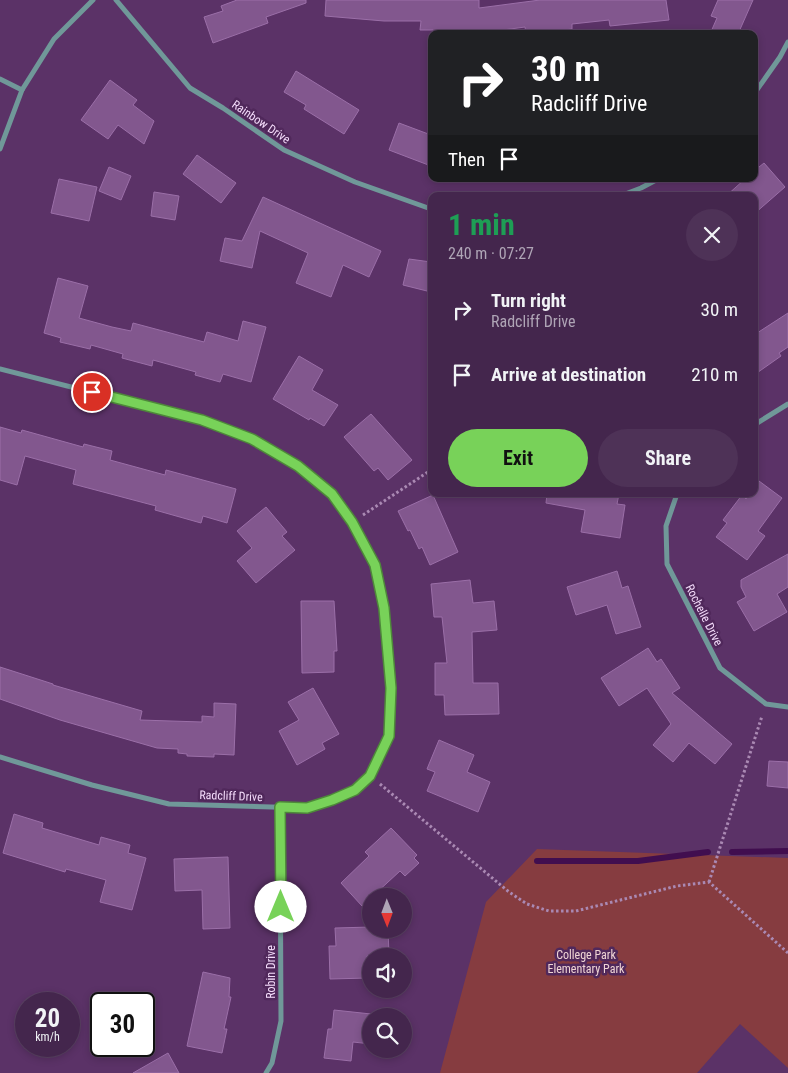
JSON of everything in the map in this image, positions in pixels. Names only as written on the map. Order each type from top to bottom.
[{"type":"street","points":[[0,149],[22,90],[54,39],[93,0]]},
{"type":"street","name":"Rainbow Drive","points":[[116,0],[190,88],[284,150],[356,182],[428,208]]},
{"type":"street","points":[[758,88],[788,42]]},
{"type":"street","points":[[0,80],[22,90]]},
{"type":"street","points":[[630,192],[652,182]]},
{"type":"street","name":"Radcliff Drive","points":[[0,369],[202,420],[252,439],[298,466],[332,494],[352,522],[375,565],[384,608],[391,688],[389,736],[370,776],[355,790],[307,808],[169,804],[92,785],[0,757]]},
{"type":"street","points":[[758,423],[788,404]]},
{"type":"street","name":"Rochelle Drive","points":[[676,497],[666,526],[667,564],[720,668],[766,704]]},
{"type":"street","points":[[766,704],[788,707]]},
{"type":"street","name":"Robin Drive","points":[[266,1073],[272,1063],[281,1021],[280,807]]},
{"type":"path","points":[[352,522],[428,472]]},
{"type":"path","points":[[709,882],[766,704]]},
{"type":"path","points":[[370,776],[509,892],[527,904],[549,911],[576,912],[677,886],[709,882],[788,953]]},
{"type":"green space","name":"College Park Elementary Park","points":[[537,849],[788,858],[788,1068],[740,1024],[697,1073],[440,1073],[486,902]]},
{"type":"building","points":[[237,0],[306,0],[306,3],[266,17],[268,23],[213,43],[204,17],[223,11],[221,6]]},
{"type":"building","points":[[326,0],[479,0],[479,8],[540,0],[666,0],[669,20],[610,26],[609,20],[572,24],[572,29],[564,30],[525,30],[525,27],[503,30],[420,30],[421,21],[384,21],[325,16]]},
{"type":"building","points":[[718,0],[753,0],[740,30],[712,30],[717,18],[711,16]]},
{"type":"building","points":[[296,71],[359,110],[344,134],[304,109],[306,105],[284,92]]},
{"type":"building","points":[[110,80],[137,100],[133,105],[154,121],[144,144],[118,125],[108,139],[81,120]]},
{"type":"building","points":[[399,123],[428,134],[428,165],[389,150]]},
{"type":"building","points":[[197,155],[236,183],[221,203],[183,174]]},
{"type":"building","points":[[764,163],[785,187],[758,211],[758,192],[730,192],[742,182],[758,182],[758,168]]},
{"type":"building","points":[[109,167],[131,176],[121,200],[99,191]]},
{"type":"building","points":[[59,179],[97,187],[89,221],[51,213]]},
{"type":"building","points":[[154,192],[179,196],[175,220],[151,216]]},
{"type":"building","points":[[263,197],[381,251],[369,277],[343,265],[331,297],[296,283],[308,253],[260,231],[252,268],[220,261],[225,238],[242,241]]},
{"type":"building","points":[[409,259],[428,262],[428,291],[403,285]]},
{"type":"building","points":[[58,278],[88,286],[79,318],[112,327],[131,331],[133,323],[204,342],[207,332],[238,341],[243,321],[266,327],[251,382],[223,374],[220,382],[195,375],[196,372],[153,360],[152,366],[122,358],[123,354],[91,345],[90,349],[60,342],[61,338],[44,333]]},
{"type":"building","points":[[788,313],[788,347],[779,353],[781,356],[758,372],[758,332]]},
{"type":"building","points":[[299,356],[323,370],[312,390],[338,405],[324,426],[310,418],[309,420],[273,399]]},
{"type":"building","points":[[371,414],[412,460],[388,480],[378,468],[374,471],[344,437]]},
{"type":"building","points":[[0,427],[21,433],[22,430],[83,447],[84,444],[112,451],[110,460],[165,475],[166,470],[236,489],[227,523],[203,516],[201,523],[155,510],[156,506],[73,484],[76,470],[25,456],[17,485],[0,480]]},
{"type":"building","points":[[759,481],[782,498],[758,531],[765,536],[747,560],[716,537],[727,523],[723,520],[740,497],[746,499],[748,497],[758,497]]},
{"type":"building","points":[[429,497],[434,497],[458,552],[430,565],[422,547],[419,549],[398,511]]},
{"type":"building","points":[[547,497],[618,497],[617,504],[625,505],[620,538],[581,532],[585,510],[546,503]]},
{"type":"building","points":[[266,507],[287,532],[282,536],[295,550],[256,583],[237,561],[252,548],[237,531]]},
{"type":"building","points":[[788,554],[788,587],[777,594],[787,612],[754,631],[737,602],[746,597],[741,587],[741,580]]},
{"type":"building","points":[[617,571],[622,588],[628,586],[641,627],[616,634],[607,605],[576,615],[567,587]]},
{"type":"building","points":[[470,580],[473,603],[494,601],[497,630],[472,632],[473,683],[498,683],[499,714],[445,715],[444,695],[435,695],[435,663],[447,663],[442,617],[434,617],[431,584]]},
{"type":"building","points":[[301,601],[334,601],[337,651],[334,651],[334,672],[302,673]]},
{"type":"building","points":[[648,648],[657,662],[661,659],[680,688],[672,693],[732,744],[715,764],[689,743],[673,762],[653,745],[671,724],[647,688],[619,706],[601,678]]},
{"type":"building","points":[[0,667],[53,685],[142,711],[140,720],[202,722],[202,716],[214,717],[214,703],[236,704],[234,755],[214,754],[214,757],[187,756],[187,754],[178,753],[178,749],[157,748],[60,720],[0,699]]},
{"type":"building","points":[[313,688],[339,734],[322,743],[325,749],[297,765],[279,731],[299,720],[288,702]]},
{"type":"building","points":[[439,740],[474,755],[467,772],[490,782],[478,812],[427,791],[435,772],[427,769]]},
{"type":"building","points":[[769,761],[788,762],[788,788],[767,786]]},
{"type":"building","points":[[14,814],[43,823],[42,828],[99,845],[101,837],[130,845],[128,853],[146,858],[132,910],[100,902],[106,880],[66,869],[65,872],[3,853]]},
{"type":"building","points":[[391,828],[417,855],[414,858],[419,863],[405,876],[400,871],[382,888],[362,888],[362,906],[341,883],[369,856],[365,852]]},
{"type":"building","points":[[228,857],[230,928],[203,929],[202,890],[175,891],[174,859]]},
{"type":"building","points":[[362,927],[362,938],[388,938],[389,948],[362,948],[362,978],[330,979],[329,946],[336,946],[335,928]]},
{"type":"building","points":[[203,972],[230,978],[229,997],[231,997],[224,1029],[227,1029],[222,1053],[187,1046]]},
{"type":"building","points":[[334,1010],[362,1013],[362,1043],[353,1042],[351,1061],[324,1058],[328,1029],[332,1029]]},
{"type":"building","points":[[168,1053],[179,1073],[133,1073]]},
{"type":"waterway","points":[[732,852],[788,851]]},
{"type":"waterway","points":[[537,861],[638,861],[708,852]]},
{"type":"route","points":[[92,392],[202,420],[252,439],[298,466],[332,494],[352,522],[375,565],[384,608],[391,688],[389,736],[370,776],[355,790],[307,808],[280,807],[281,907]]}]
